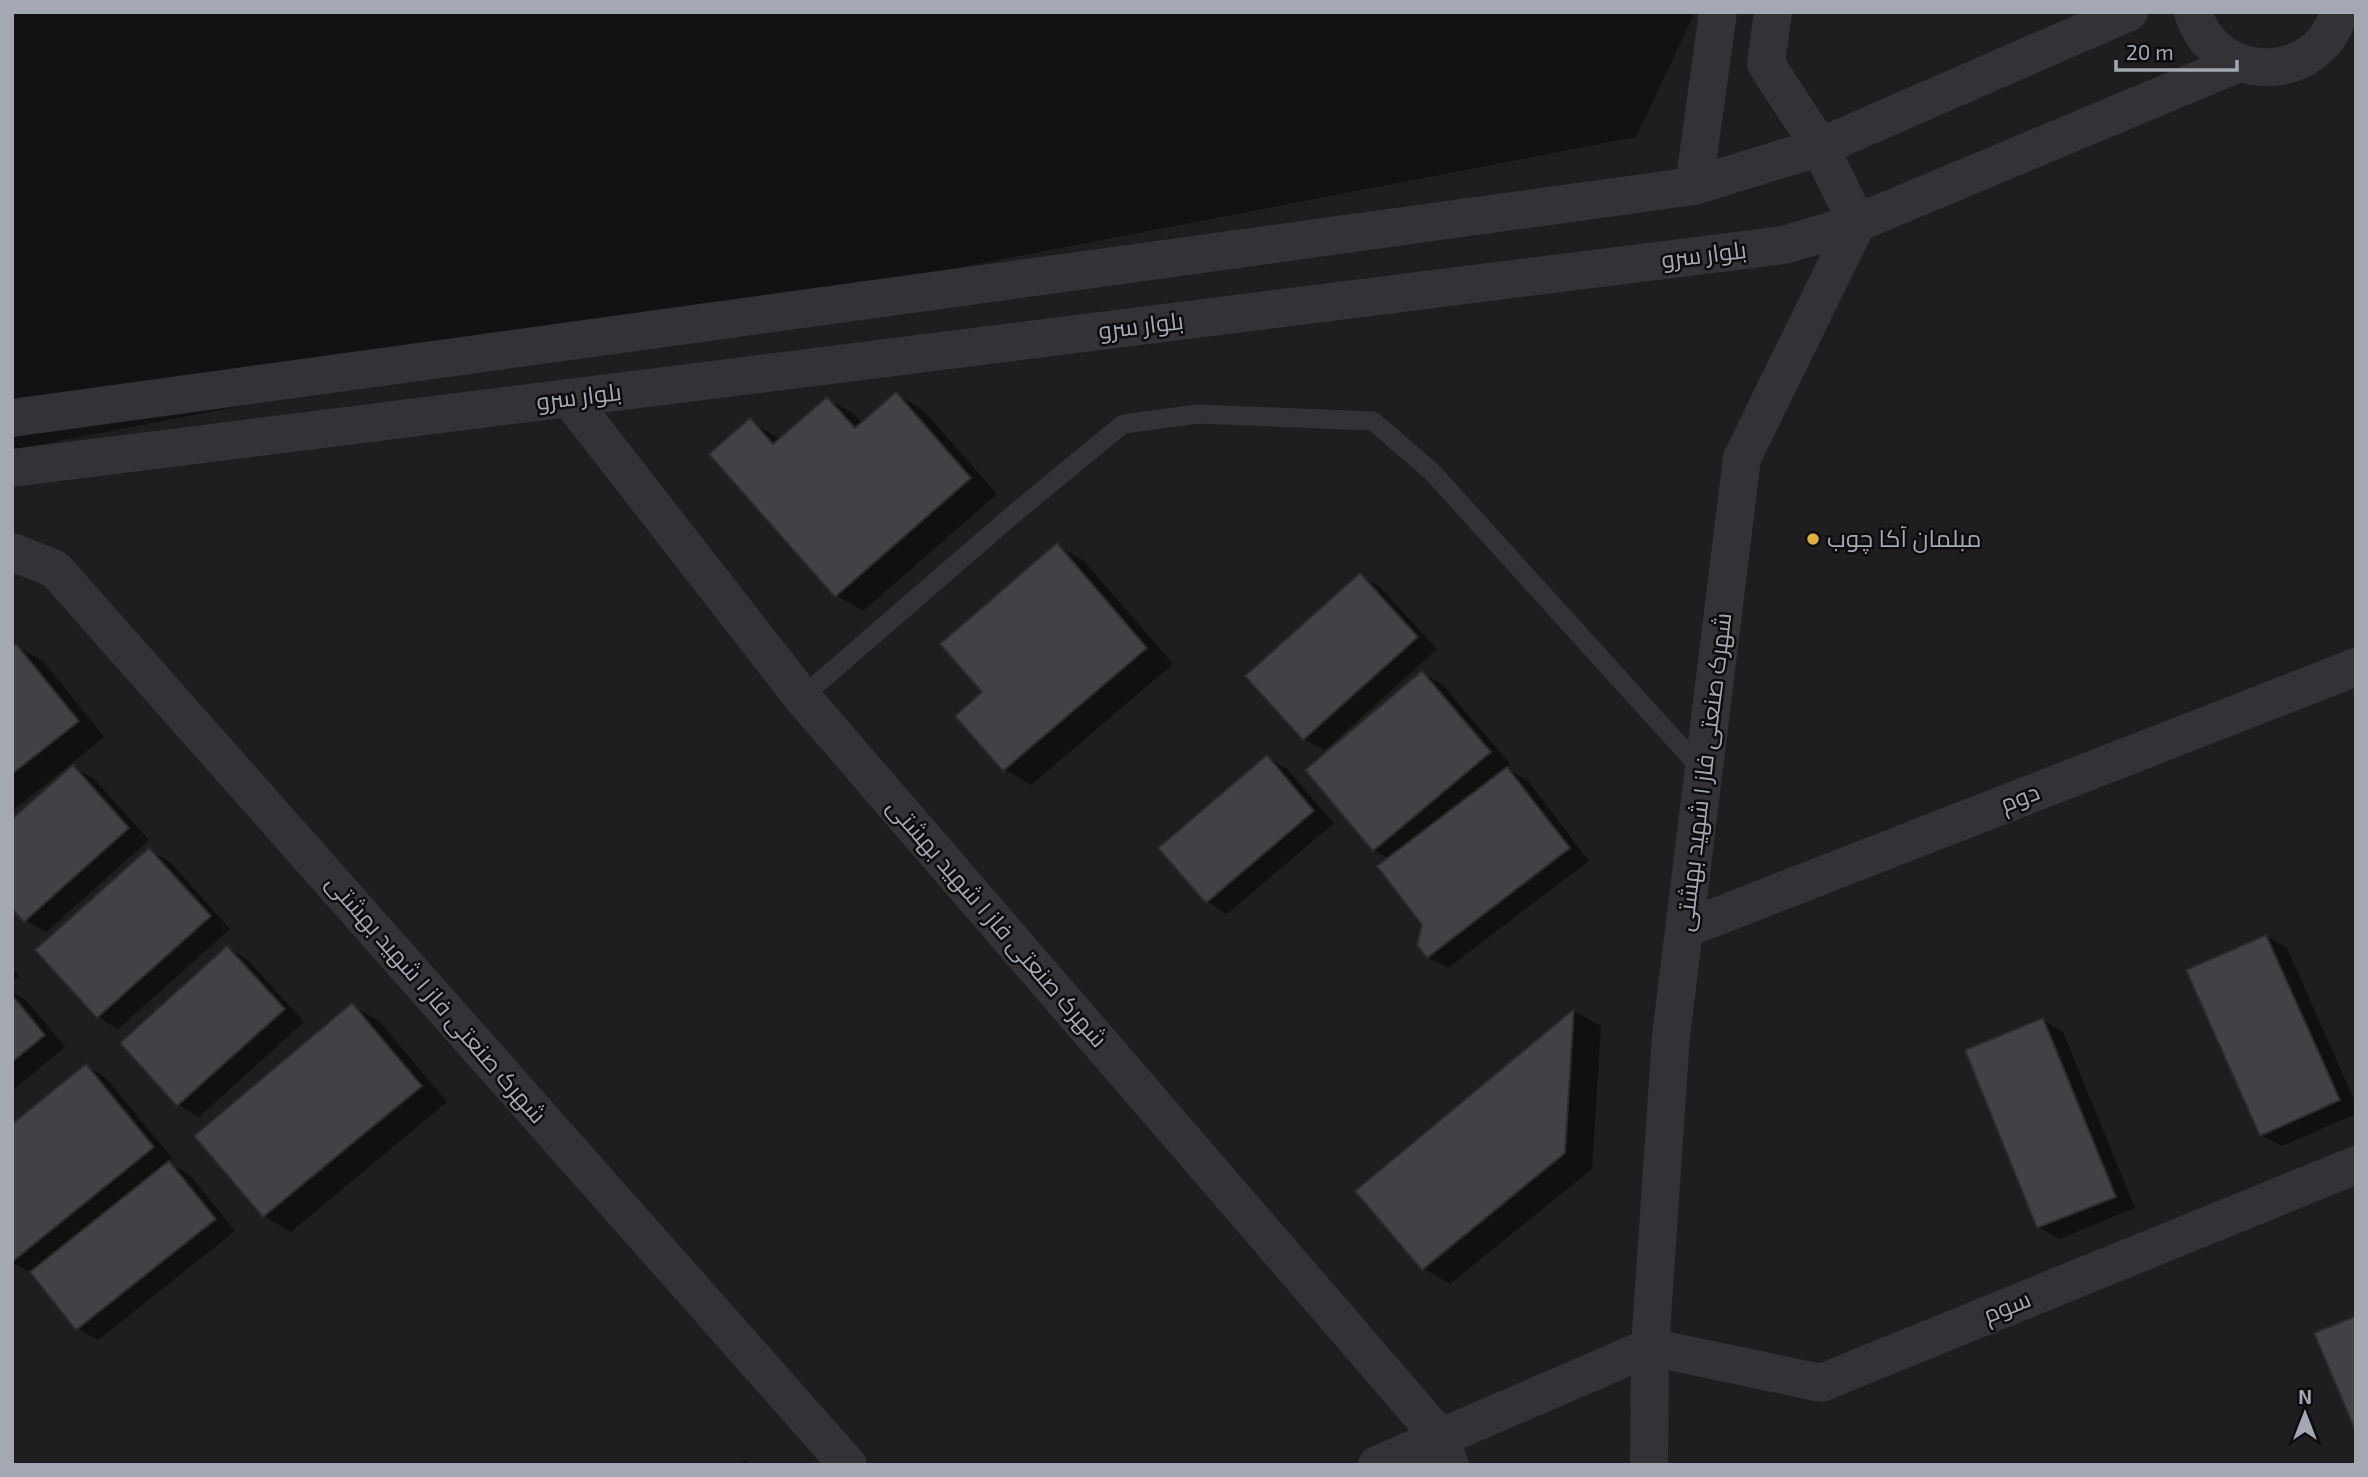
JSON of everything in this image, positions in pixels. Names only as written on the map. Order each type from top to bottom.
[{"type":"street","points":[[1693,186],[1718,12]]},
{"type":"street","points":[[1773,12],[1766,64],[1820,147],[1857,223]]},
{"type":"street","points":[[12,418],[1693,186],[1820,147],[2129,12]]},
{"type":"street","points":[[2193,12],[2196,24],[2211,46],[2232,61],[2258,68],[2283,66],[2308,56],[2343,19]]},
{"type":"street","name":"بلوار سرو","points":[[12,468],[1784,245],[1857,223],[2239,63]]},
{"type":"street","name":"شهرک صنعتی فاز ۱ شهید بهشتی","points":[[1649,1465],[1650,1347],[1671,1035],[1742,458],[1857,223]]},
{"type":"street","name":"شهرک صنعتی فاز ۱ شهید بهشتی","points":[[569,398],[802,697],[1445,1450]]},
{"type":"street","name":"شهرک صنعتی فاز ۱ شهید بهشتی","points":[[12,552],[55,569],[848,1465]]},
{"type":"street","name":"دوم","points":[[1685,929],[2356,667]]},
{"type":"street","name":"سوم","points":[[1650,1347],[1821,1383],[2356,1165]]},
{"type":"street","points":[[1377,1465],[1445,1450],[1650,1347]]},
{"type":"lane","points":[[802,697],[1016,512],[1123,424],[1198,414],[1373,421],[1432,472],[1704,772]]},
{"type":"shaded area","points":[[1695,12],[2356,12],[2356,1465],[12,1465],[12,450],[1636,137]]},
{"type":"building","points":[[896,392],[971,478],[835,597],[709,454],[750,418],[773,444],[827,397],[855,428]]},
{"type":"building","points":[[1057,543],[1147,648],[1003,771],[955,716],[982,692],[940,644]]},
{"type":"building","points":[[1360,573],[1418,637],[1303,740],[1245,676]]},
{"type":"building","points":[[16,644],[79,721],[12,774],[12,647]]},
{"type":"building","points":[[1422,671],[1491,752],[1373,851],[1305,770]]},
{"type":"building","points":[[1267,755],[1314,811],[1206,903],[1158,848]]},
{"type":"building","points":[[73,765],[129,828],[24,922],[12,909],[12,819]]},
{"type":"building","points":[[1507,767],[1570,848],[1427,958],[1417,945],[1422,925],[1377,866]]},
{"type":"building","points":[[149,848],[211,916],[97,1018],[35,950]]},
{"type":"building","points":[[2266,935],[2340,1100],[2260,1136],[2186,970]]},
{"type":"building","points":[[227,946],[285,1009],[177,1106],[120,1043]]},
{"type":"building","points":[[12,995],[45,1035],[12,1062]]},
{"type":"building","points":[[352,1003],[422,1086],[263,1217],[194,1136]]},
{"type":"building","points":[[1574,1009],[1565,1153],[1422,1270],[1355,1191]]},
{"type":"building","points":[[2043,1018],[2116,1197],[2037,1228],[1965,1050]]},
{"type":"building","points":[[86,1064],[154,1147],[12,1262],[12,1124]]},
{"type":"building","points":[[169,1161],[216,1219],[76,1330],[30,1272]]},
{"type":"building","points":[[2356,1316],[2356,1432],[2314,1333]]},
{"type":"place","name":"مبلمان آکا چوب","points":[[1813,539]]}]
